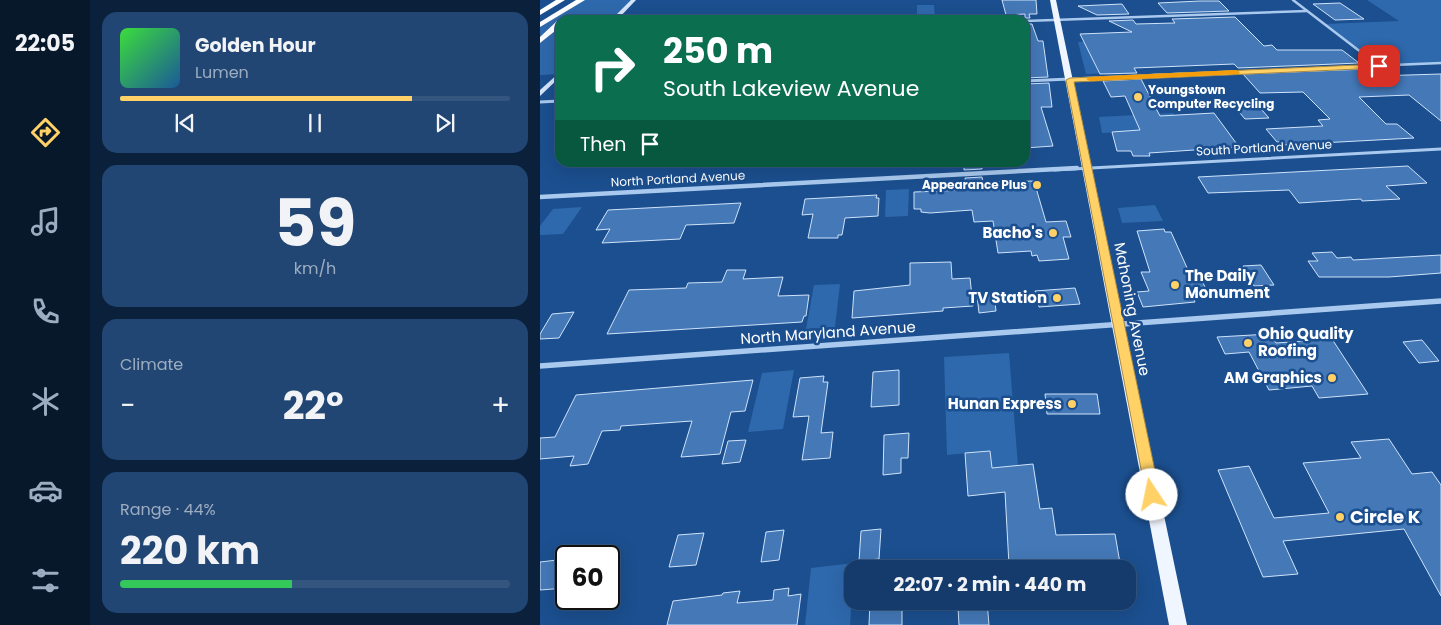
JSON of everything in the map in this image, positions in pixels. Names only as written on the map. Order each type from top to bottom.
[{"type":"highway","points":[[540,9],[560,0]]},
{"type":"highway","points":[[540,14],[560,0]]},
{"type":"highway","points":[[556,15],[581,0]]},
{"type":"highway","points":[[569,15],[586,0]]},
{"type":"highway","points":[[540,25],[555,16]]},
{"type":"highway","points":[[540,41],[555,27]]},
{"type":"main road","name":"Mahoning Avenue","points":[[1053,0],[1178,625]]},
{"type":"street","points":[[619,15],[634,0]]},
{"type":"street","points":[[1293,0],[1379,66]]},
{"type":"street","points":[[1030,21],[1307,11]]},
{"type":"street","points":[[1030,82],[1441,64]]},
{"type":"street","points":[[540,94],[555,79]]},
{"type":"street","points":[[540,102],[555,101]]},
{"type":"street","name":"South Portland Avenue","points":[[1087,168],[1441,149]]},
{"type":"street","name":"North Portland Avenue","points":[[540,197],[1087,168]]},
{"type":"street","name":"North Maryland Avenue","points":[[540,366],[1441,301]]},
{"type":"shaded area","points":[[581,0],[634,0],[619,15],[556,15]]},
{"type":"shaded area","points":[[1367,0],[1441,0],[1441,63],[1379,66],[1325,24],[1399,21]]},
{"type":"shaded area","points":[[917,5],[934,5],[935,15],[917,15]]},
{"type":"shaded area","points":[[555,16],[555,74],[540,75],[540,25]]},
{"type":"shaded area","points":[[1102,41],[1111,57],[1092,58],[1098,71],[1132,69],[1137,72],[1086,74],[1078,42]]},
{"type":"shaded area","points":[[1173,113],[1182,128],[1102,133],[1099,117]]},
{"type":"shaded area","points":[[909,189],[908,216],[885,217],[886,190]]},
{"type":"shaded area","points":[[1155,205],[1163,221],[1122,223],[1118,208]]},
{"type":"shaded area","points":[[582,207],[563,234],[540,235],[540,226],[553,209]]},
{"type":"shaded area","points":[[840,284],[835,327],[806,329],[814,285]]},
{"type":"shaded area","points":[[1009,353],[1018,466],[992,468],[990,451],[947,455],[944,357]]},
{"type":"shaded area","points":[[794,370],[783,429],[748,432],[762,373]]},
{"type":"shaded area","points":[[844,564],[844,610],[851,610],[850,625],[805,625],[811,568]]},
{"type":"building","points":[[1002,0],[1036,0],[1037,14],[1006,15]]},
{"type":"building","points":[[1219,1],[1229,11],[1167,13],[1158,3]]},
{"type":"building","points":[[1340,3],[1364,19],[1335,20],[1313,4]]},
{"type":"building","points":[[1122,4],[1129,14],[1097,15],[1078,6]]},
{"type":"building","points":[[1235,17],[1264,46],[1272,45],[1277,50],[1342,50],[1359,63],[1238,68],[1234,64],[1134,68],[1137,73],[1100,74],[1080,34],[1132,32],[1109,21],[1133,20],[1136,24],[1175,23],[1172,19]]},
{"type":"building","points":[[1030,24],[1032,24],[1038,41],[1043,41],[1048,77],[1030,78]]},
{"type":"building","points":[[1367,69],[1375,76],[1441,74],[1441,121],[1409,95],[1359,97],[1386,124],[1397,124],[1414,138],[1283,145],[1281,142],[1277,142],[1266,129],[1323,126],[1318,120],[1330,119],[1303,92],[1260,93],[1243,74]]},
{"type":"building","points":[[1141,79],[1160,116],[1214,113],[1239,147],[1149,153],[1150,156],[1133,156],[1131,151],[1117,151],[1112,132],[1140,130],[1125,96],[1111,97],[1103,81]]},
{"type":"building","points":[[1049,83],[1052,107],[1041,107],[1053,146],[1030,148],[1030,84]]},
{"type":"building","points":[[1254,101],[1269,118],[1245,119],[1234,106],[1239,105],[1236,102]]},
{"type":"building","points":[[1408,166],[1427,183],[1386,186],[1400,199],[1362,201],[1361,199],[1299,203],[1289,190],[1208,193],[1198,177]]},
{"type":"building","points":[[964,167],[982,167],[982,169],[964,170]]},
{"type":"building","points":[[982,177],[983,182],[1034,181],[1046,222],[1066,221],[1071,237],[1063,237],[1069,259],[1039,261],[1037,255],[1032,256],[1031,251],[998,253],[993,221],[974,222],[972,210],[930,213],[921,212],[921,209],[914,209],[914,192],[966,190],[965,178]]},
{"type":"building","points":[[877,195],[876,198],[879,198],[878,216],[845,218],[842,235],[838,235],[838,238],[808,238],[813,214],[802,215],[805,199]]},
{"type":"building","points":[[741,203],[734,223],[686,225],[680,239],[602,243],[610,229],[596,230],[608,210]]},
{"type":"building","points":[[1164,229],[1165,232],[1171,232],[1188,270],[1196,269],[1206,289],[1190,290],[1195,302],[1143,307],[1137,292],[1149,291],[1141,272],[1150,272],[1137,231]]},
{"type":"building","points":[[1332,252],[1337,258],[1351,257],[1353,260],[1441,255],[1441,273],[1389,277],[1319,277],[1308,261],[1318,261],[1312,253]]},
{"type":"building","points":[[951,262],[952,279],[970,278],[973,306],[943,308],[943,311],[852,318],[854,291],[910,285],[910,263]]},
{"type":"building","points":[[1261,265],[1274,285],[1254,286],[1243,266]]},
{"type":"building","points":[[727,270],[746,270],[743,279],[783,277],[778,296],[809,295],[806,316],[804,316],[802,322],[607,334],[629,290],[686,288],[688,283],[722,282]]},
{"type":"building","name":"TV Station","points":[[1075,288],[1080,304],[1039,307],[1035,291]]},
{"type":"building","points":[[994,293],[996,311],[979,313],[977,295]]},
{"type":"building","points":[[574,312],[559,338],[540,339],[540,334],[552,314]]},
{"type":"building","points":[[1270,334],[1276,343],[1332,339],[1368,394],[1319,398],[1312,386],[1269,390],[1249,352],[1225,354],[1217,337]]},
{"type":"building","points":[[1422,340],[1439,361],[1419,363],[1403,342]]},
{"type":"building","points":[[899,370],[899,405],[871,407],[873,372]]},
{"type":"building","points":[[824,376],[823,382],[828,382],[821,433],[833,432],[830,458],[802,460],[809,416],[793,417],[800,378]]},
{"type":"building","points":[[753,380],[745,411],[731,412],[720,454],[681,457],[692,421],[621,426],[620,430],[602,431],[588,464],[570,466],[574,456],[540,459],[540,438],[555,437],[576,395]]},
{"type":"building","name":"Hunan Express","points":[[1045,394],[1097,394],[1100,414],[1047,414]]},
{"type":"building","points":[[909,433],[908,458],[901,458],[901,473],[883,475],[884,435]]},
{"type":"building","points":[[1389,439],[1412,474],[1432,472],[1441,485],[1441,596],[1404,529],[1283,541],[1298,574],[1263,577],[1218,470],[1249,466],[1274,518],[1329,513],[1303,463],[1361,458],[1351,442]]},
{"type":"building","points":[[746,440],[740,462],[722,464],[728,441]]},
{"type":"building","points":[[990,451],[992,468],[1033,464],[1040,509],[1052,508],[1056,535],[1115,534],[1119,560],[1009,560],[1005,492],[968,496],[965,453]]},
{"type":"building","points":[[881,529],[879,559],[859,560],[861,531]]},
{"type":"building","points":[[784,530],[779,560],[761,562],[766,532]]},
{"type":"building","points":[[704,533],[696,565],[669,567],[678,535]]},
{"type":"building","points":[[555,560],[555,589],[540,590],[540,562]]},
{"type":"building","points":[[789,588],[788,596],[801,594],[797,625],[667,625],[673,601],[740,591],[737,603],[773,600],[774,590]]},
{"type":"building","points":[[870,610],[902,610],[902,625],[869,625]]},
{"type":"building","points":[[958,610],[988,610],[989,625],[959,625]]},
{"type":"slow traffic","points":[[1090,79],[1236,72]]},
{"type":"place","name":"Youngstown Computer Recycling","points":[[1138,97]]},
{"type":"place","name":"Appearance Plus","points":[[1037,185]]},
{"type":"place","name":"Bacho's","points":[[1053,233]]},
{"type":"place","name":"The Daily Monument","points":[[1175,285]]},
{"type":"place","name":"TV Station","points":[[1057,298]]},
{"type":"place","name":"Ohio Quality Roofing","points":[[1248,343]]},
{"type":"place","name":"AM Graphics","points":[[1332,378]]},
{"type":"place","name":"Hunan Express","points":[[1072,404]]},
{"type":"place","name":"Circle K","points":[[1340,517]]},
{"type":"route","points":[[1152,495],[1070,80],[1379,66]]}]
